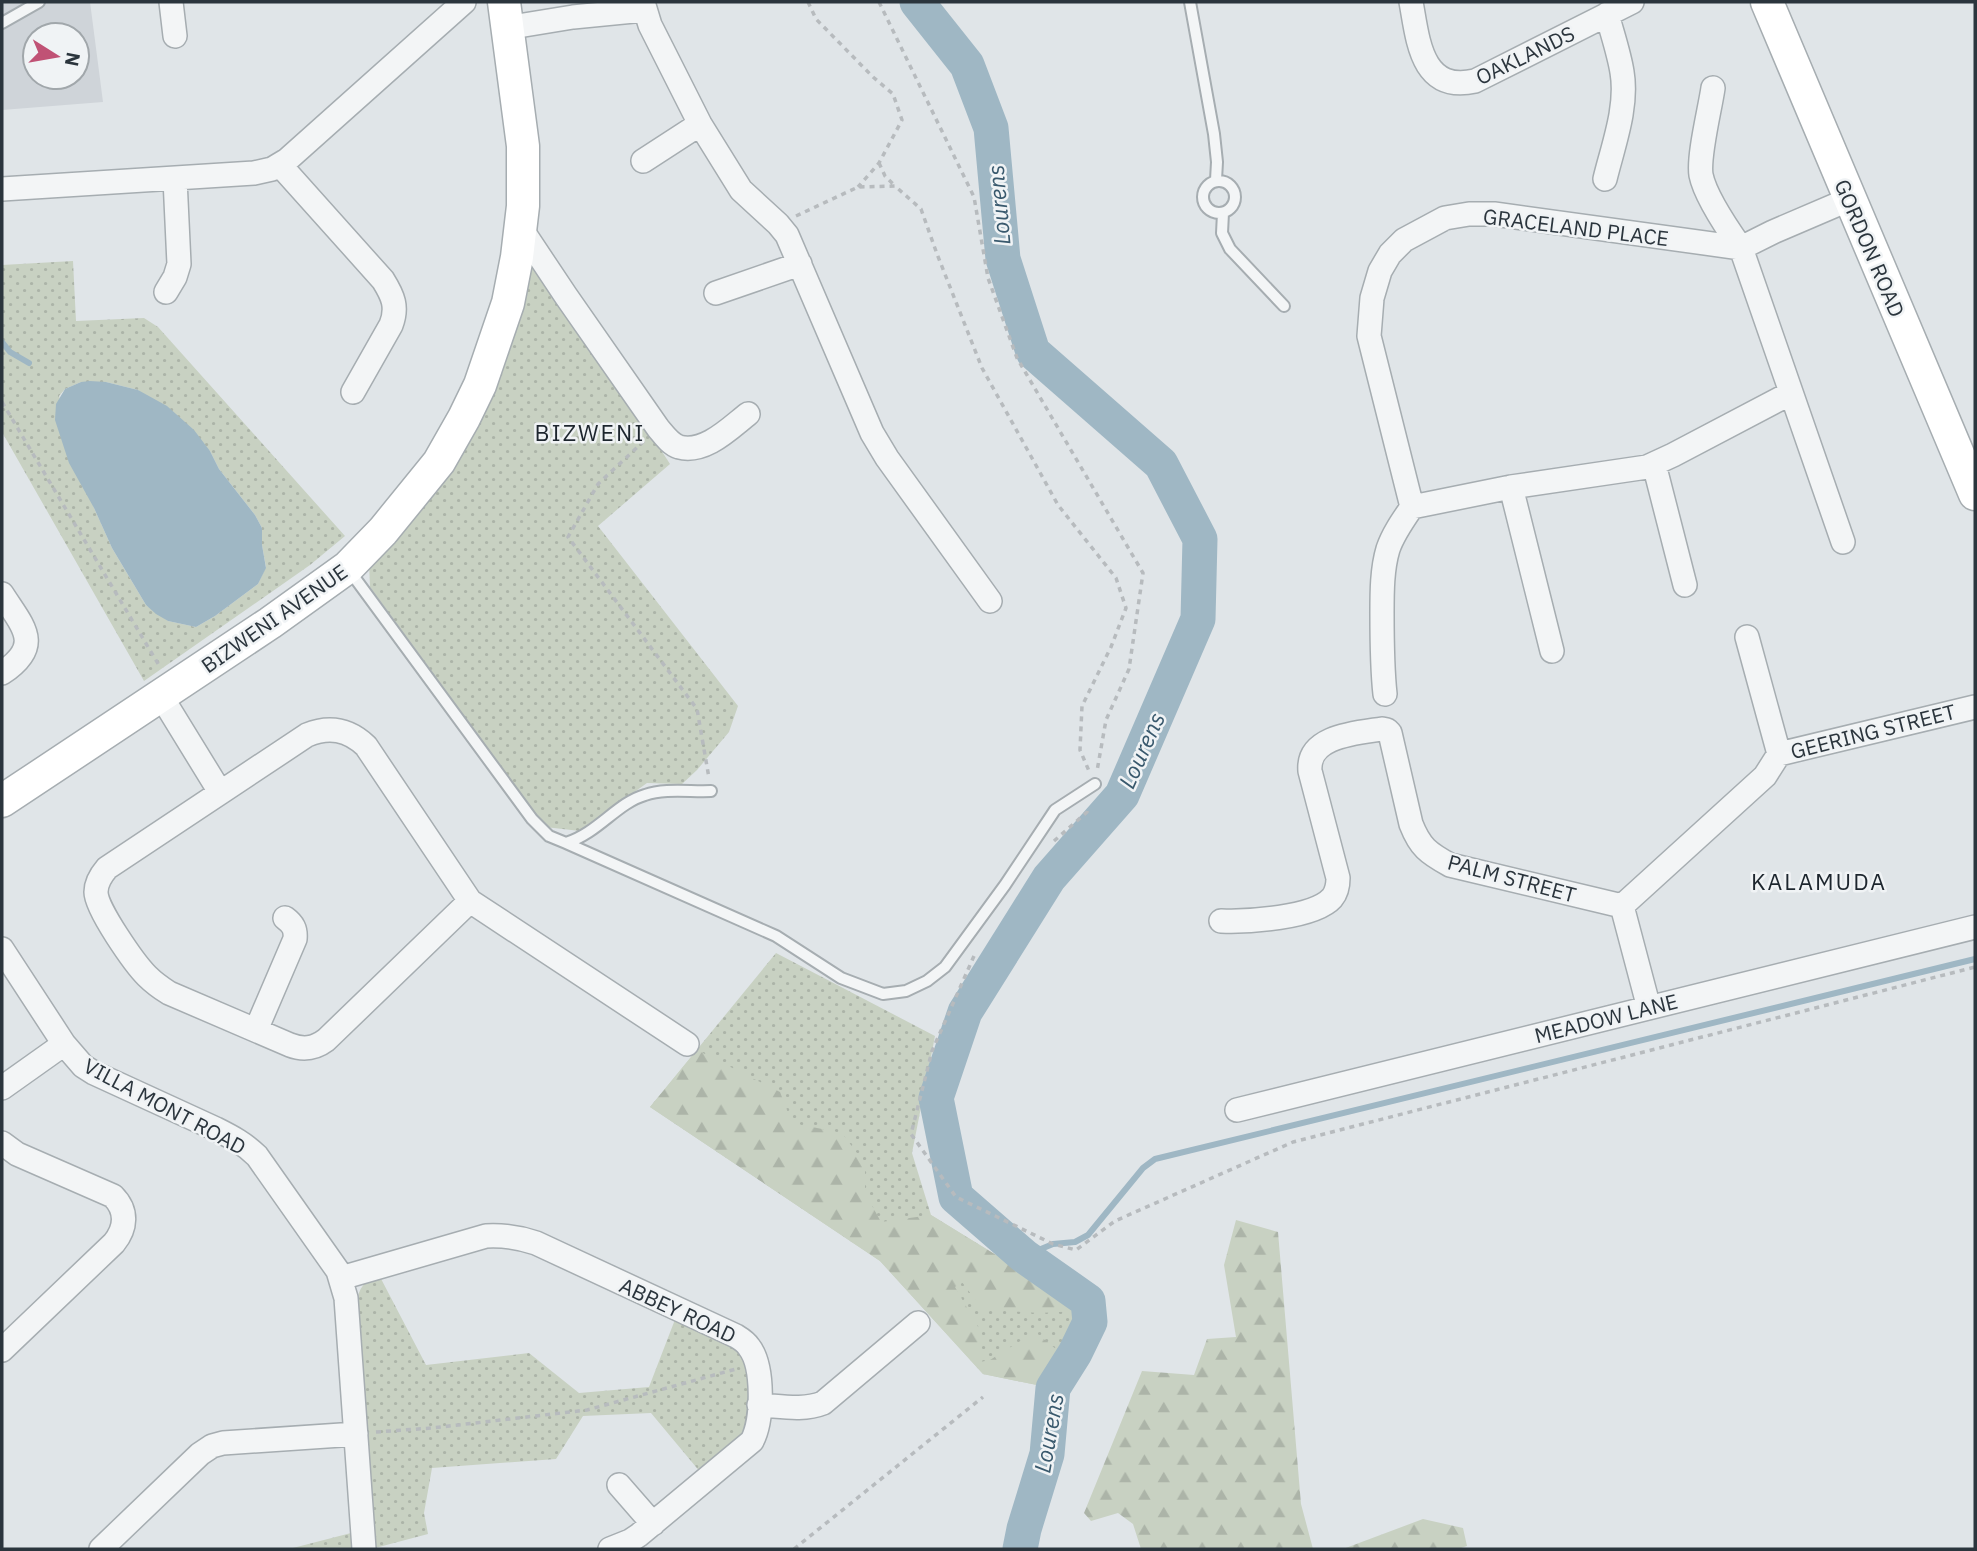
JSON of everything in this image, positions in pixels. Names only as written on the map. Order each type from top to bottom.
[{"type":"street","points":[[171,2],[175,36]]},
{"type":"street","points":[[2,189],[263,172],[280,165],[464,2]]},
{"type":"street","name":"OAKLANDS","points":[[1411,2],[1418,42],[1426,65],[1441,77],[1464,83],[1475,81],[1622,6],[1623,96],[1605,179]]},
{"type":"street","name":"GORDON ROAD","points":[[1766,2],[1940,415],[1972,476]]},
{"type":"street","points":[[505,15],[587,16],[644,6],[649,25],[700,124],[741,190],[778,223],[787,235],[872,433],[990,601]]},
{"type":"street","name":"BIZWENI AVENUE","points":[[2,801],[270,623],[348,567],[383,531],[439,461],[480,385],[508,303],[517,257],[523,206],[523,146],[505,15]]},
{"type":"street","points":[[1713,88],[1701,176],[1725,225],[1741,248],[1843,542]]},
{"type":"street","points":[[643,161],[700,124]]},
{"type":"street","points":[[280,165],[383,280],[394,300],[391,325],[353,392]]},
{"type":"street","points":[[166,292],[179,264],[175,179]]},
{"type":"street","points":[[1741,248],[1850,199]]},
{"type":"street","name":"GRACELAND PLACE","points":[[1412,507],[1369,336],[1372,298],[1380,271],[1390,254],[1404,240],[1446,218],[1494,214],[1741,248]]},
{"type":"street","points":[[520,227],[670,442],[679,447],[690,447],[714,440],[748,414]]},
{"type":"street","points":[[716,293],[800,264]]},
{"type":"street","points":[[1385,694],[1382,665],[1382,590],[1385,562],[1395,534],[1412,507],[1511,487],[1647,467],[1791,393]]},
{"type":"street","points":[[1654,464],[1685,585]]},
{"type":"street","points":[[1511,487],[1552,651]]},
{"type":"street","points":[[2,594],[24,628],[26,642],[16,664],[2,673]]},
{"type":"street","points":[[1747,637],[1779,754]]},
{"type":"street","points":[[167,692],[220,792]]},
{"type":"street","name":"GEERING STREET","points":[[1622,906],[1765,776],[1779,754],[1975,706]]},
{"type":"street","name":"PALM STREET","points":[[1221,921],[1276,919],[1324,905],[1334,897],[1338,878],[1310,771],[1310,759],[1317,747],[1327,741],[1378,729],[1387,730],[1391,739],[1416,837],[1423,848],[1434,857],[1450,864],[1622,906]]},
{"type":"street","points":[[470,901],[320,1044],[309,1048],[296,1047],[169,993],[157,985],[137,965],[102,911],[96,894],[99,878],[107,868],[307,735],[335,730],[352,735],[366,746],[470,901],[687,1044]]},
{"type":"street","points":[[1622,906],[1649,1008]]},
{"type":"street","points":[[256,1030],[295,939],[294,926],[285,918]]},
{"type":"street","name":"MEADOW LANE","points":[[1237,1110],[1975,927]]},
{"type":"street","name":"VILLA MONT ROAD","points":[[2,949],[76,1059],[94,1073],[247,1146],[257,1156],[341,1278],[346,1298],[365,1549]]},
{"type":"street","points":[[2,1088],[64,1044]]},
{"type":"street","points":[[2,1143],[17,1154],[113,1196],[122,1208],[124,1226],[114,1243],[2,1350]]},
{"type":"street","name":"ABBEY ROAD","points":[[341,1278],[486,1237],[519,1237],[736,1336],[749,1345],[757,1363]]},
{"type":"street","points":[[759,1405],[804,1408],[823,1403],[918,1324]]},
{"type":"street","points":[[610,1549],[630,1541],[653,1524],[752,1441],[759,1422],[757,1363]]},
{"type":"street","points":[[101,1549],[200,1454],[212,1446],[356,1434]]},
{"type":"street","points":[[619,1485],[653,1524]]},
{"type":"lane","points":[[2,23],[39,2]]},
{"type":"lane","points":[[1190,2],[1214,134],[1216,180]]},
{"type":"lane","points":[[1216,180],[1225,181],[1235,191],[1231,209],[1223,213],[1209,210],[1203,198],[1205,189],[1216,180]]},
{"type":"lane","points":[[1223,213],[1222,233],[1230,249],[1284,306]]},
{"type":"lane","points":[[348,567],[533,819],[550,836],[776,936],[841,978],[883,994],[906,991],[927,981],[945,967],[1055,810],[1095,784]]},
{"type":"lane","points":[[566,843],[589,833],[633,800],[646,794],[711,791]]},
{"type":"path","points":[[808,2],[816,19],[873,78],[893,94],[902,120],[879,163],[858,187]]},
{"type":"path","points":[[879,2],[974,197],[988,278],[1017,358],[1143,573],[1129,669],[1106,720],[1096,787],[1087,812],[1046,848]]},
{"type":"path","points":[[879,163],[884,177],[921,209],[982,369],[1058,505],[1116,578],[1126,608],[1111,647],[1082,706],[1080,750],[1095,784]]},
{"type":"path","points":[[778,223],[858,187],[895,187]]},
{"type":"path","points":[[2,402],[167,692]]},
{"type":"path","points":[[658,428],[598,484],[568,537],[697,709],[711,791]]},
{"type":"path","points":[[977,949],[932,1051],[911,1134],[956,1197],[1053,1244],[1076,1250],[1115,1221],[1293,1142],[1975,967]]},
{"type":"path","points":[[356,1434],[587,1410],[757,1363]]},
{"type":"path","points":[[794,1549],[983,1396]]},
{"type":"shaded area","points":[[2,2],[90,2],[103,102],[2,110]]},
{"type":"green space","points":[[530,258],[537,258],[670,464],[598,526],[738,706],[729,732],[682,784],[647,783],[580,831],[545,827],[370,587],[369,562],[407,521]]},
{"type":"green space","points":[[73,261],[76,321],[144,318],[158,327],[345,536],[310,565],[144,681],[2,432],[2,265]],"holes":[[[81,382],[106,382],[138,390],[210,451],[219,469],[262,528],[266,567],[258,584],[196,627],[168,621],[146,605],[112,548],[94,508],[59,396],[65,389]]]},
{"type":"green space","points":[[776,953],[935,1036],[912,1153],[931,1215],[1061,1295],[1079,1311],[1062,1354],[1037,1385],[983,1374],[880,1261],[650,1107]]},
{"type":"green space","points":[[697,1050],[780,1092],[792,1123],[842,1133],[865,1164],[865,1193],[881,1222],[931,1215],[1061,1295],[1079,1311],[1039,1313],[982,1309],[962,1282],[955,1287],[981,1332],[980,1362],[990,1360],[1035,1332],[1062,1354],[1037,1385],[983,1374],[880,1261],[650,1107]]},
{"type":"green space","points":[[1236,1220],[1278,1232],[1301,1504],[1313,1549],[1141,1549],[1133,1524],[1118,1513],[1091,1521],[1084,1513],[1142,1371],[1194,1375],[1207,1339],[1236,1337],[1224,1265]]},
{"type":"green space","points":[[378,1273],[426,1365],[529,1353],[579,1393],[649,1387],[676,1317],[738,1346],[750,1361],[749,1430],[701,1473],[651,1413],[583,1416],[556,1459],[432,1468],[424,1513],[428,1534],[375,1548],[357,1303],[363,1285]]},
{"type":"green space","points":[[1423,1519],[1463,1528],[1467,1546],[1458,1549],[1343,1549]]},
{"type":"green space","points":[[351,1533],[353,1549],[289,1549]]},
{"type":"water","points":[[90,381],[138,390],[167,406],[194,430],[262,528],[266,568],[258,584],[196,627],[168,621],[146,605],[112,548],[69,463],[55,420],[56,404],[65,389]]},
{"type":"waterway","name":"Lourens","points":[[917,2],[967,65],[991,128],[1003,259],[1033,352],[1161,464],[1200,539],[1198,619],[1122,795],[1049,878],[965,1012],[936,1098],[956,1197],[1024,1256],[1088,1301],[1090,1322],[1053,1388],[1047,1454],[1020,1549]]},
{"type":"waterway","points":[[2,342],[10,352],[29,363]]},
{"type":"waterway","points":[[1024,1256],[1053,1244],[1075,1242],[1088,1235],[1143,1168],[1155,1159],[1975,959]]},
{"type":"district","name":"BIZWENI","points":[[590,432]]},
{"type":"district","name":"KALAMUDA","points":[[1819,881]]}]
